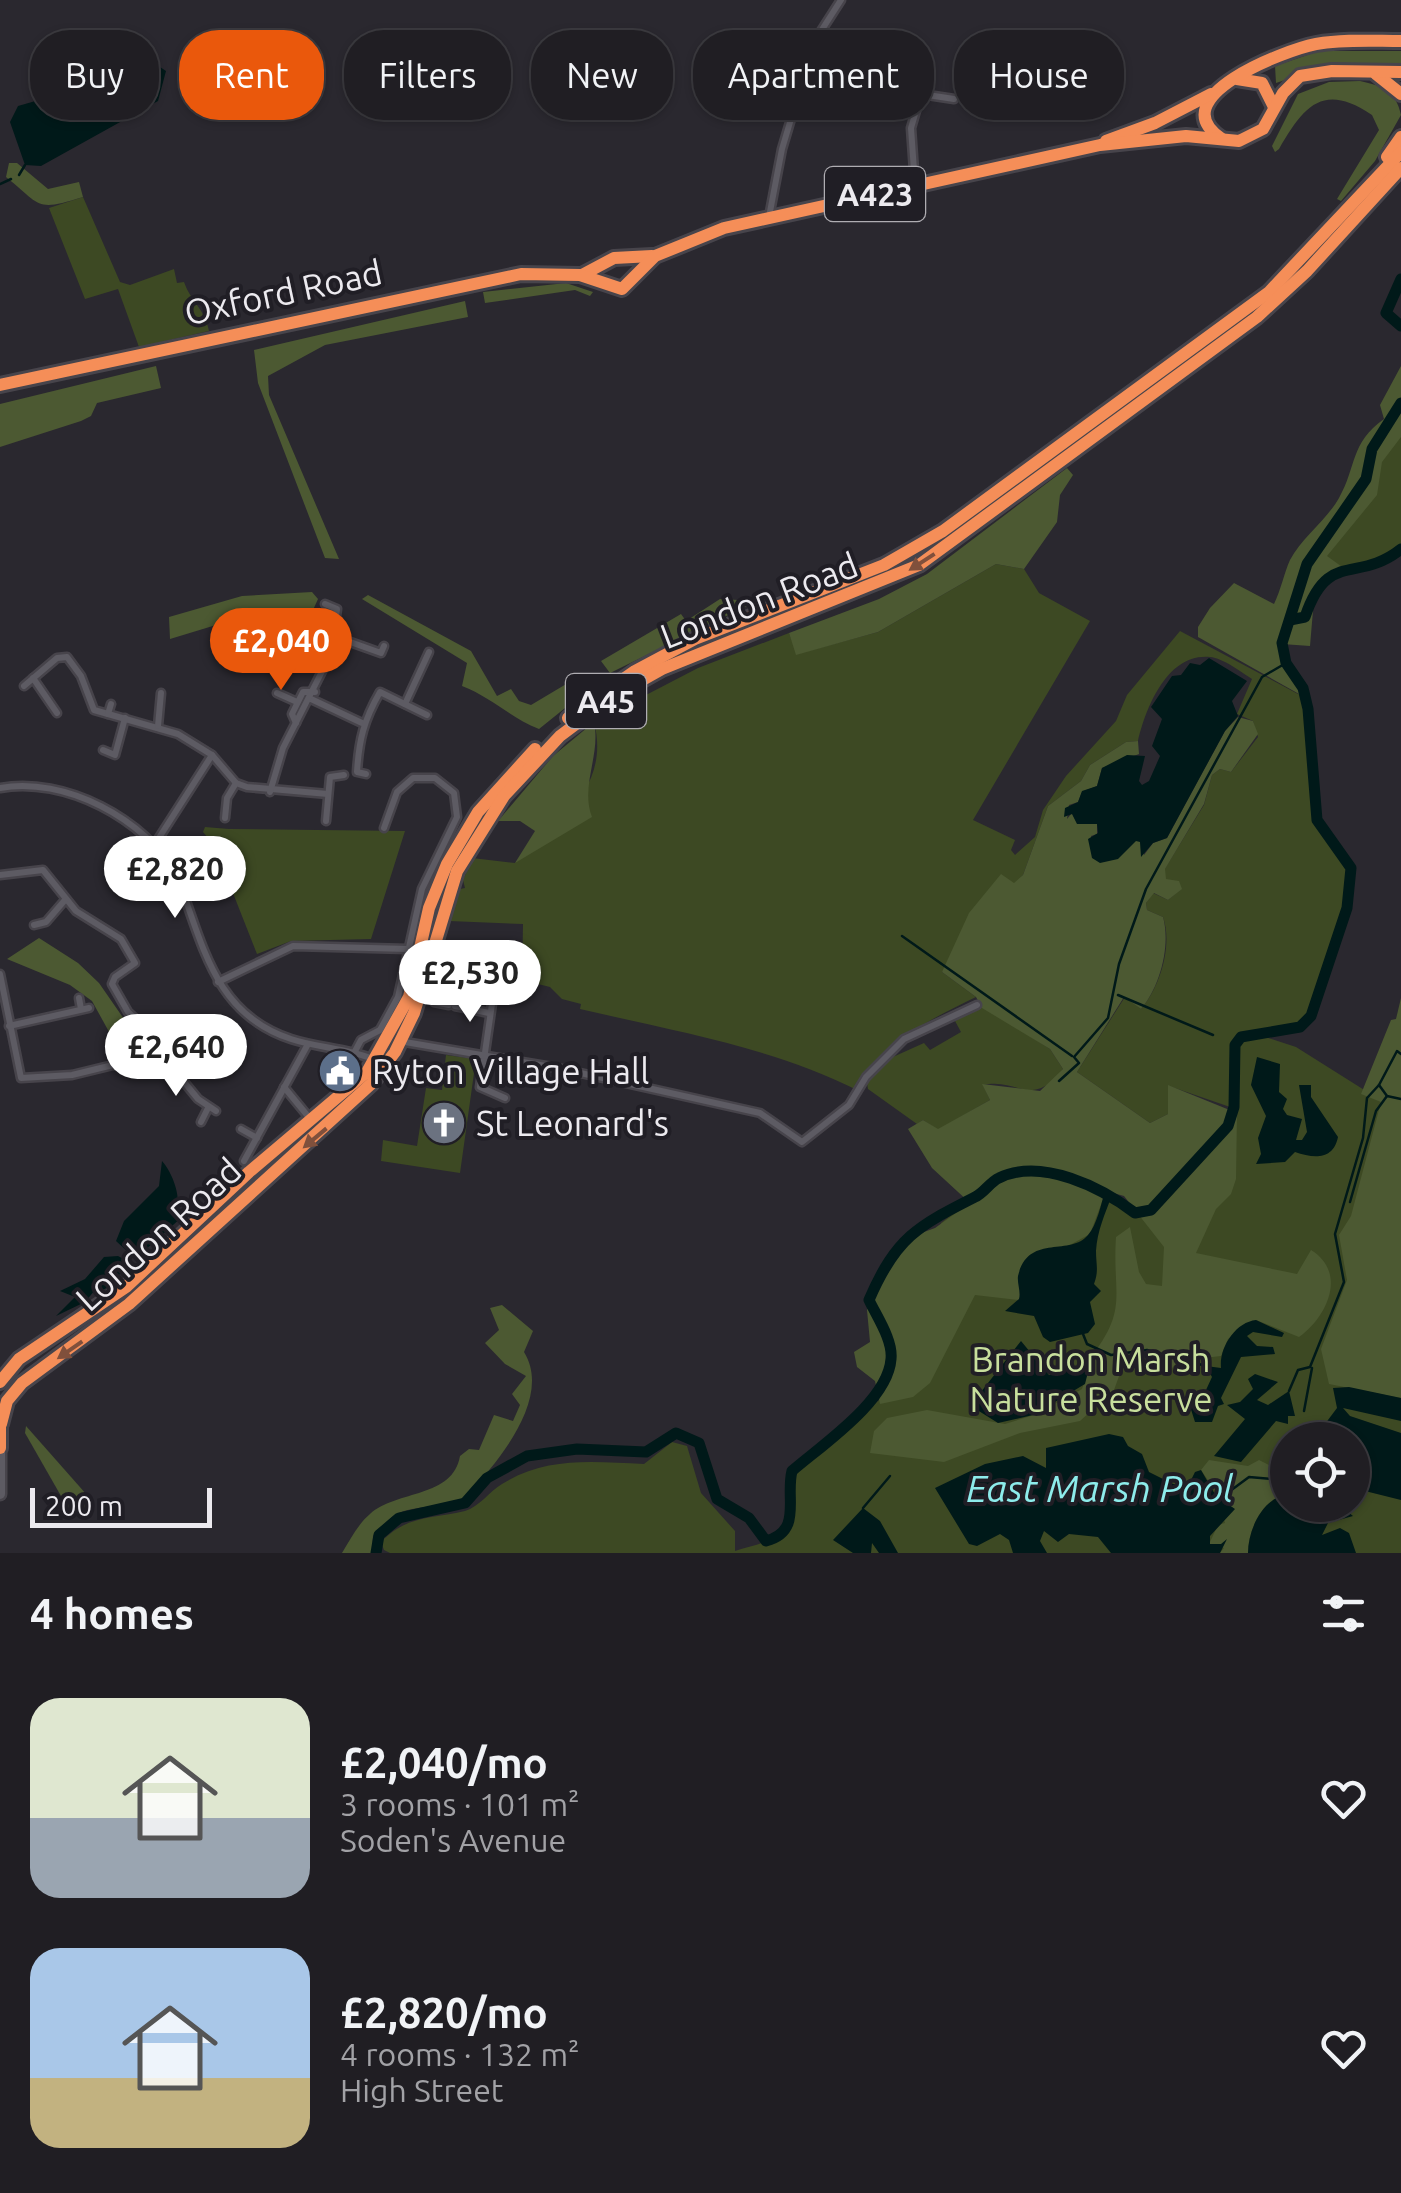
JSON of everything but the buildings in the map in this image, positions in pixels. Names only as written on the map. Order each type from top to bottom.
[{"type":"highway","points":[[1401,41],[1312,45],[1285,52],[1214,92],[1206,118],[1212,132],[1224,140],[1251,137],[1300,76],[1332,71],[1401,72]]},
{"type":"highway","points":[[1374,73],[1401,94]]},
{"type":"highway","points":[[1234,79],[1262,83],[1273,100],[1274,113]]},
{"type":"highway","name":"A423","points":[[1100,144],[1156,123],[1214,92]]},
{"type":"highway","name":"A423","points":[[635,272],[655,256],[724,228],[915,184],[1100,144],[1169,136],[1224,140]]},
{"type":"highway","points":[[1324,238],[1401,136]]},
{"type":"highway","name":"London Road","points":[[0,1382],[19,1358],[146,1271],[250,1172],[357,1082],[376,1060],[409,996],[440,879],[462,837],[505,779],[580,708],[635,671],[695,639],[868,572],[928,540],[1269,292],[1401,152]]},
{"type":"highway","name":"London Road","points":[[1,1423],[7,1401],[22,1383],[129,1304],[366,1091],[401,1040],[419,1000],[456,871],[504,796],[560,736],[612,697],[662,669],[855,595],[920,565],[1258,317],[1307,271],[1401,168]]},
{"type":"highway","name":"A423","points":[[624,258],[655,256]]},
{"type":"highway","points":[[624,258],[635,272],[625,288],[609,285],[604,277],[606,264],[624,258]]},
{"type":"highway","name":"Oxford Road","points":[[580,275],[606,264]]},
{"type":"highway","name":"Oxford Road","points":[[0,385],[430,290],[521,274],[580,275],[609,285]]},
{"type":"highway","points":[[0,1449],[1,1423]]},
{"type":"street","points":[[769,218],[782,149],[814,42],[841,0]]},
{"type":"street","points":[[915,184],[911,128],[921,94],[954,99]]},
{"type":"street","points":[[326,604],[337,609],[334,631],[339,638],[383,650]]},
{"type":"street","points":[[270,792],[283,748],[339,638]]},
{"type":"street","points":[[404,704],[429,652]]},
{"type":"street","points":[[24,686],[58,658],[66,657],[81,676],[90,706],[168,730],[212,755],[236,783],[270,792],[328,794]]},
{"type":"street","points":[[33,678],[57,713]]},
{"type":"street","points":[[296,723],[292,714],[303,692],[362,723]]},
{"type":"street","points":[[366,774],[357,772],[362,723],[380,692],[427,715]]},
{"type":"street","points":[[276,693],[297,702]]},
{"type":"street","points":[[158,726],[161,694]]},
{"type":"street","points":[[108,714],[111,704]]},
{"type":"street","points":[[103,750],[116,755],[124,718]]},
{"type":"street","points":[[155,844],[212,755]]},
{"type":"street","points":[[326,821],[330,776],[344,775]]},
{"type":"street","points":[[354,1052],[361,1040],[380,1030],[391,1012],[422,889],[457,817],[454,793],[435,778],[413,778],[397,792],[384,828]]},
{"type":"street","points":[[225,818],[226,798],[236,783]]},
{"type":"street","points":[[0,788],[42,785],[123,820],[155,844],[177,876],[227,999],[251,1019],[308,1044],[376,1060]]},
{"type":"street","points":[[0,874],[39,868],[64,900],[121,939],[135,959],[134,966],[114,976],[112,984],[128,1012],[148,1030],[145,1066]]},
{"type":"street","points":[[34,926],[46,922],[64,900]]},
{"type":"street","points":[[218,982],[293,946],[408,949]]},
{"type":"street","points":[[0,974],[19,1076],[24,1080],[72,1076],[113,1064],[145,1066],[186,1081],[212,1110],[201,1122]]},
{"type":"street","points":[[9,1026],[85,1009],[79,998]]},
{"type":"street","points":[[434,1002],[491,1008],[480,1087],[505,1098]]},
{"type":"street","points":[[384,1047],[401,1040],[760,1114],[802,1142],[849,1106],[866,1077],[904,1039],[977,1005]]},
{"type":"street","points":[[244,1161],[308,1044]]},
{"type":"street","points":[[284,1087],[307,1114]]},
{"type":"street","points":[[241,1130],[257,1138]]},
{"type":"street","points":[[0,1449],[1,1491]]},
{"type":"street","points":[[0,1480],[1,1491]]},
{"type":"green space","points":[[1319,51],[1401,51],[1401,66],[1336,63],[1276,83],[1275,66]]},
{"type":"green space","points":[[1360,81],[1387,91],[1396,100],[1401,115],[1375,161],[1341,201],[1337,199],[1379,130],[1372,115],[1355,105],[1328,100],[1306,111],[1279,149],[1275,152],[1272,146],[1298,94],[1329,82]]},
{"type":"green space","points":[[9,163],[17,163],[48,189],[79,182],[83,197],[56,204],[40,203],[6,177]]},
{"type":"green space","points":[[83,197],[120,282],[130,285],[174,269],[177,283],[184,282],[209,331],[139,347],[118,289],[85,299],[49,208]]},
{"type":"green space","points":[[566,283],[593,292],[590,296],[575,290],[485,303],[483,292]]},
{"type":"green space","points":[[465,301],[468,317],[325,345],[268,376],[269,395],[339,559],[325,558],[258,383],[254,350]]},
{"type":"green space","points":[[156,366],[161,388],[97,403],[91,416],[81,421],[0,447],[0,404]]},
{"type":"green space","points":[[1401,366],[1401,437],[1382,462],[1377,495],[1327,556],[1345,569],[1315,587],[1310,646],[1282,644],[1286,663],[1303,688],[1299,694],[1198,637],[1198,627],[1234,583],[1274,604],[1290,560],[1334,506],[1365,437],[1384,419],[1380,405]]},
{"type":"green space","points":[[1401,403],[1401,549],[1371,565],[1334,575],[1314,596],[1305,617],[1296,591]]},
{"type":"green space","points":[[1067,468],[1073,475],[1060,495],[1057,522],[1024,569],[996,564],[878,632],[796,655],[789,633],[879,599],[927,574]]},
{"type":"green space","name":"Brandon Marsh Nature Reserve","points":[[996,564],[1024,569],[1039,593],[1090,621],[973,820],[1015,840],[1011,850],[1015,855],[1035,837],[1043,810],[1066,776],[1116,721],[1127,695],[1180,631],[1298,694],[1303,688],[1317,820],[1351,868],[1352,883],[1311,1016],[1300,1027],[1256,1034],[1296,1047],[1377,1098],[1401,1053],[1401,1553],[384,1550],[381,1542],[400,1527],[470,1509],[519,1475],[571,1463],[644,1464],[672,1442],[687,1446],[701,1493],[735,1531],[735,1551],[779,1535],[790,1521],[792,1471],[889,1392],[941,1223],[999,1178],[1085,1189],[1135,1212],[1151,1210],[1227,1126],[1233,1108],[1169,1086],[1168,1114],[1150,1123],[1077,1072],[1125,997],[1141,1009],[1154,989],[1163,965],[1166,928],[1163,917],[1147,910],[1146,903],[1153,893],[1168,900],[1181,889],[1165,879],[1164,870],[1204,805],[1212,775],[1220,769],[1231,772],[1258,737],[1253,721],[1237,714],[1252,679],[1215,658],[1195,658],[1170,673],[1153,699],[1138,741],[1126,742],[1090,765],[1081,781],[1048,806],[1023,875],[942,972],[976,997],[908,1034],[879,1059],[857,1090],[756,1051],[580,1009],[581,1004],[562,999],[550,987],[522,980],[523,924],[449,921],[460,889],[465,888],[463,880],[472,858],[515,863],[577,803],[595,766],[594,722],[698,668],[789,633],[797,654],[878,632]]},
{"type":"green space","points":[[312,592],[318,599],[289,663],[249,615],[170,639],[169,617],[242,596]]},
{"type":"green space","points":[[368,595],[471,651],[497,696],[511,689],[519,701],[531,705],[578,677],[585,678],[590,688],[539,729],[462,686],[467,663],[362,599]]},
{"type":"green space","points":[[720,599],[757,601],[610,673],[601,661],[681,614],[686,621]]},
{"type":"green space","name":"Brandon Marsh Nature Reserve","points":[[1238,717],[1253,721],[1258,734],[1231,772],[1220,769],[1212,775],[1204,804],[1165,869],[1166,879],[1179,881],[1182,889],[1168,900],[1154,893],[1146,903],[1147,910],[1163,917],[1165,928],[1165,953],[1154,989],[1141,1009],[1124,997],[1077,1072],[1150,1123],[1168,1114],[1168,1085],[1237,1113],[1236,1179],[1231,1194],[1216,1209],[1196,1253],[1297,1274],[1311,1250],[1329,1270],[1331,1282],[1325,1307],[1299,1337],[1256,1320],[1228,1339],[1221,1356],[1178,1361],[1168,1373],[1135,1355],[1126,1357],[1114,1390],[1080,1421],[1020,1433],[944,1462],[870,1453],[874,1431],[887,1418],[927,1410],[1005,1424],[1034,1415],[1082,1389],[1091,1364],[1087,1362],[1114,1315],[1116,1237],[1130,1227],[1139,1272],[1146,1284],[1162,1286],[1164,1247],[1124,1196],[1106,1191],[1090,1234],[1068,1246],[1019,1300],[975,1295],[930,1383],[913,1397],[880,1404],[875,1381],[857,1367],[854,1352],[870,1342],[867,1310],[884,1273],[913,1236],[935,1228],[970,1203],[932,1168],[908,1129],[923,1120],[938,1129],[990,1100],[982,1084],[1040,1091],[1063,1069],[1050,1049],[982,1008],[976,997],[942,972],[969,913],[1001,874],[1014,883],[1023,875],[1048,806],[1081,781],[1090,765],[1126,742],[1138,741],[1139,754],[1102,768],[1097,786],[1082,792],[1078,802],[1069,805],[1067,819],[1072,813],[1078,824],[1097,824],[1097,834],[1091,836],[1093,858],[1110,859],[1135,841],[1140,841],[1144,855],[1153,843],[1167,838],[1225,731]]},
{"type":"green space","points":[[594,722],[588,794],[592,817],[515,863],[535,831],[520,821],[498,821],[553,756]]},
{"type":"green space","points":[[205,827],[405,831],[371,939],[291,941],[257,954],[214,845],[203,832]]},
{"type":"green space","points":[[39,938],[78,963],[99,983],[142,1045],[137,1057],[124,1059],[92,1001],[70,985],[7,959]]},
{"type":"green space","points":[[1401,998],[1401,1398],[1329,1384],[1321,1349],[1347,1280],[1339,1235],[1351,1216],[1381,1102],[1361,1094],[1391,1020],[1396,1019]]},
{"type":"green space","points":[[979,1003],[1050,1049],[1063,1069],[1052,1081],[1033,1090],[983,1085],[990,1100],[938,1130],[923,1120],[917,1124],[868,1089],[867,1083],[884,1061],[924,1043],[930,1050],[961,1032],[955,1021]]},
{"type":"green space","points":[[446,1055],[476,1059],[460,1173],[381,1161],[383,1140],[417,1146],[426,1088],[442,1090]]},
{"type":"green space","points":[[502,1305],[533,1331],[524,1352],[532,1388],[519,1427],[507,1446],[462,1498],[403,1511],[373,1536],[372,1553],[342,1553],[370,1514],[381,1506],[436,1486],[455,1470],[460,1456],[469,1449],[479,1450],[494,1415],[513,1421],[520,1405],[512,1394],[526,1376],[505,1364],[485,1343],[499,1330],[490,1308]]},
{"type":"green space","points":[[26,1426],[94,1503],[73,1517],[25,1433]]},
{"type":"green space","points":[[1209,1460],[1248,1466],[1259,1460],[1270,1466],[1270,1502],[1258,1517],[1248,1553],[1220,1553],[1224,1548],[1209,1544],[1218,1525],[1225,1523],[1216,1492],[1201,1470]]},
{"type":"water","points":[[159,66],[166,71],[159,97]]},
{"type":"water","points":[[30,103],[30,120],[124,120],[41,166],[25,165],[10,122],[18,106]]},
{"type":"water","points":[[1209,658],[1247,681],[1232,701],[1238,716],[1225,731],[1167,838],[1153,843],[1141,857],[1140,842],[1136,841],[1118,859],[1100,863],[1092,858],[1088,839],[1098,833],[1097,824],[1077,824],[1072,814],[1064,817],[1065,808],[1078,802],[1082,791],[1097,786],[1102,768],[1127,755],[1145,756],[1139,781],[1142,785],[1149,781],[1160,756],[1152,746],[1162,719],[1151,707],[1172,676],[1181,675],[1190,663],[1200,665]]},
{"type":"water","points":[[1257,1057],[1280,1064],[1279,1092],[1287,1099],[1283,1109],[1287,1115],[1302,1119],[1296,1140],[1302,1140],[1307,1132],[1299,1085],[1311,1085],[1311,1097],[1338,1137],[1327,1154],[1295,1152],[1285,1162],[1256,1164],[1261,1154],[1258,1138],[1266,1116],[1251,1085]]},
{"type":"water","points":[[162,1161],[175,1185],[176,1211],[182,1217],[144,1251],[129,1253],[116,1241],[124,1221],[159,1186]]},
{"type":"water","points":[[1105,1191],[1112,1195],[1097,1244],[1094,1284],[1101,1291],[1090,1302],[1095,1324],[1088,1333],[1050,1342],[1043,1337],[1034,1316],[1005,1311],[1019,1299],[1018,1276],[1023,1263],[1040,1250],[1071,1245],[1088,1235]]},
{"type":"water","points":[[118,1256],[131,1263],[105,1289],[95,1290],[85,1302],[56,1316],[75,1297],[60,1291],[85,1279],[104,1257]]},
{"type":"water","points":[[1256,1320],[1284,1333],[1282,1337],[1253,1332],[1247,1336],[1257,1346],[1273,1347],[1275,1354],[1241,1357],[1221,1398],[1224,1404],[1218,1406],[1212,1422],[1195,1422],[1188,1400],[1206,1390],[1212,1377],[1206,1366],[1221,1368],[1230,1337],[1242,1325]]},
{"type":"water","points":[[1021,1341],[1049,1375],[1090,1364],[1085,1384],[1033,1415],[998,1423],[974,1408],[977,1397]]},
{"type":"water","points":[[1255,1374],[1278,1382],[1257,1400],[1268,1405],[1289,1391],[1295,1416],[1288,1416],[1288,1422],[1270,1422],[1270,1428],[1241,1462],[1214,1456],[1245,1419],[1227,1405],[1240,1402],[1253,1389],[1248,1379]]},
{"type":"water","points":[[1349,1387],[1401,1398],[1401,1421],[1343,1408],[1350,1416],[1368,1422],[1326,1422],[1337,1408],[1333,1388]]},
{"type":"water","points":[[1370,1423],[1401,1433],[1401,1500],[1370,1492]]},
{"type":"water","name":"East Marsh Pool","points":[[1109,1434],[1123,1437],[1128,1446],[1142,1454],[1149,1472],[1173,1484],[1188,1486],[1195,1472],[1201,1470],[1216,1496],[1235,1509],[1210,1536],[1210,1544],[1221,1544],[1227,1539],[1220,1553],[1111,1553],[1098,1537],[1069,1534],[1058,1542],[1044,1531],[1040,1541],[1047,1553],[1013,1553],[1009,1540],[1000,1534],[977,1546],[969,1544],[935,1488],[985,1464],[1023,1456],[1046,1468],[1046,1448]]},
{"type":"water","points":[[1270,1502],[1270,1522],[1332,1522],[1322,1535],[1340,1528],[1349,1533],[1356,1553],[1248,1553],[1251,1535]]},
{"type":"water","points":[[863,1508],[880,1521],[898,1553],[879,1553],[872,1543],[871,1553],[853,1553],[833,1540]]},
{"type":"waterway","points":[[19,175],[25,165]]},
{"type":"waterway","points":[[0,184],[11,179]]},
{"type":"waterway","points":[[1401,279],[1386,313],[1401,326]]},
{"type":"waterway","points":[[376,1553],[379,1535],[399,1518],[465,1503],[487,1478],[527,1456],[577,1449],[646,1452],[676,1433],[699,1443],[717,1499],[749,1518],[766,1541],[777,1536],[789,1522],[792,1471],[852,1421],[887,1375],[890,1344],[869,1300],[889,1261],[911,1236],[996,1180],[1016,1172],[1071,1178],[1135,1213],[1151,1210],[1228,1126],[1234,1107],[1235,1045],[1241,1037],[1300,1027],[1311,1016],[1347,908],[1351,868],[1317,820],[1308,709],[1303,688],[1286,663],[1282,643],[1307,564],[1366,479],[1372,449],[1401,403]]},
{"type":"waterway","points":[[1290,620],[1305,617],[1314,596],[1334,575],[1371,565],[1401,549]]},
{"type":"waterway","points":[[1059,1081],[1079,1063],[1074,1057],[1108,1018],[1119,964],[1146,889],[1262,677],[1286,663]]},
{"type":"waterway","points":[[902,936],[1072,1056]]},
{"type":"waterway","points":[[1118,995],[1213,1035]]},
{"type":"waterway","points":[[1289,1391],[1298,1370],[1310,1367],[1344,1282],[1335,1234],[1363,1138],[1367,1098],[1379,1085],[1397,1051],[1401,1054]]},
{"type":"waterway","points":[[1379,1085],[1387,1096],[1401,1099]]},
{"type":"waterway","points":[[1350,1202],[1376,1111],[1387,1096]]},
{"type":"waterway","points":[[1083,1334],[1087,1344],[1111,1355],[1147,1350],[1206,1366]]},
{"type":"waterway","points":[[1304,1411],[1312,1368]]},
{"type":"waterway","points":[[863,1508],[890,1476]]},
{"type":"waterway","points":[[1226,1494],[1249,1477],[1270,1479]]},
{"type":"place","name":"Ryton Village Hall","points":[[340,1071]]},
{"type":"place","name":"St Leonard's","points":[[444,1123]]}]
